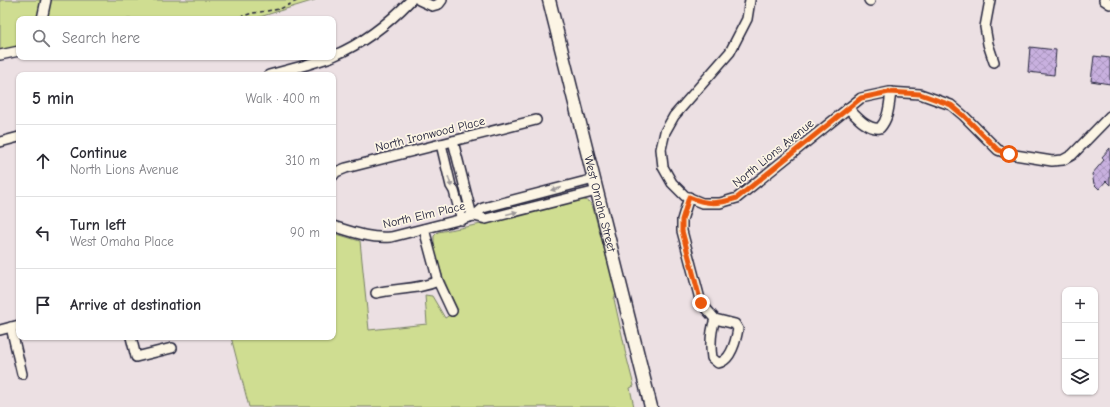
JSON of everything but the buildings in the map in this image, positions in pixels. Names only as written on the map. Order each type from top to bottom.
[{"type":"main road","name":"West Omaha Street","points":[[549,0],[651,407]]},
{"type":"street","points":[[43,16],[46,0]]},
{"type":"street","points":[[336,55],[371,36],[411,0]]},
{"type":"street","points":[[419,0],[432,6],[439,4],[442,0]]},
{"type":"street","points":[[715,319],[712,326],[711,351],[712,358],[718,363],[725,361],[729,356],[738,328],[735,324],[715,319],[701,303],[682,231],[682,220],[687,196],[672,184],[663,167],[661,149],[665,132],[674,116],[730,52],[747,19],[750,0]]},
{"type":"street","points":[[990,0],[985,27],[988,44],[994,62]]},
{"type":"street","points":[[1104,0],[1110,4]]},
{"type":"street","points":[[0,55],[16,52]]},
{"type":"street","points":[[281,72],[323,60]]},
{"type":"street","points":[[848,108],[866,125],[872,128],[880,128],[889,111],[891,92]]},
{"type":"street","name":"North Lions Avenue","points":[[687,196],[702,203],[720,203],[737,198],[861,98],[891,92],[920,94],[951,105],[998,150],[1009,154],[1052,161],[1063,160],[1072,155],[1110,116]]},
{"type":"street","name":"North Ironwood Place","points":[[336,172],[346,168],[536,120]]},
{"type":"street","points":[[0,142],[16,138]]},
{"type":"street","points":[[453,141],[473,216]]},
{"type":"street","points":[[440,144],[462,220]]},
{"type":"street","name":"North Elm Place","points":[[336,227],[380,238],[391,237],[462,220],[473,216],[483,208],[594,179]]},
{"type":"street","name":"North Elm Place","points":[[473,216],[486,219],[597,192]]},
{"type":"street","points":[[424,229],[438,281],[452,311]]},
{"type":"street","points":[[376,293],[417,288],[438,281]]},
{"type":"street","points":[[0,330],[15,326]]},
{"type":"street","points":[[17,340],[22,374]]},
{"type":"street","points":[[132,340],[136,357],[172,348]]},
{"type":"path","points":[[242,16],[280,9],[299,0]]},
{"type":"green space","points":[[0,0],[315,0],[263,16],[16,16],[16,56],[0,60]]},
{"type":"green space","points":[[582,199],[590,202],[617,290],[614,299],[634,386],[630,388],[634,407],[249,407],[232,340],[336,340],[336,234],[360,241],[369,330],[427,324],[425,295],[432,296],[445,318],[458,310],[442,274],[436,255],[434,236],[438,232],[487,223]]},
{"type":"route","points":[[701,303],[682,231],[682,220],[689,197],[702,203],[720,203],[737,198],[861,98],[889,92],[920,94],[951,105],[998,150],[1009,154]]}]
